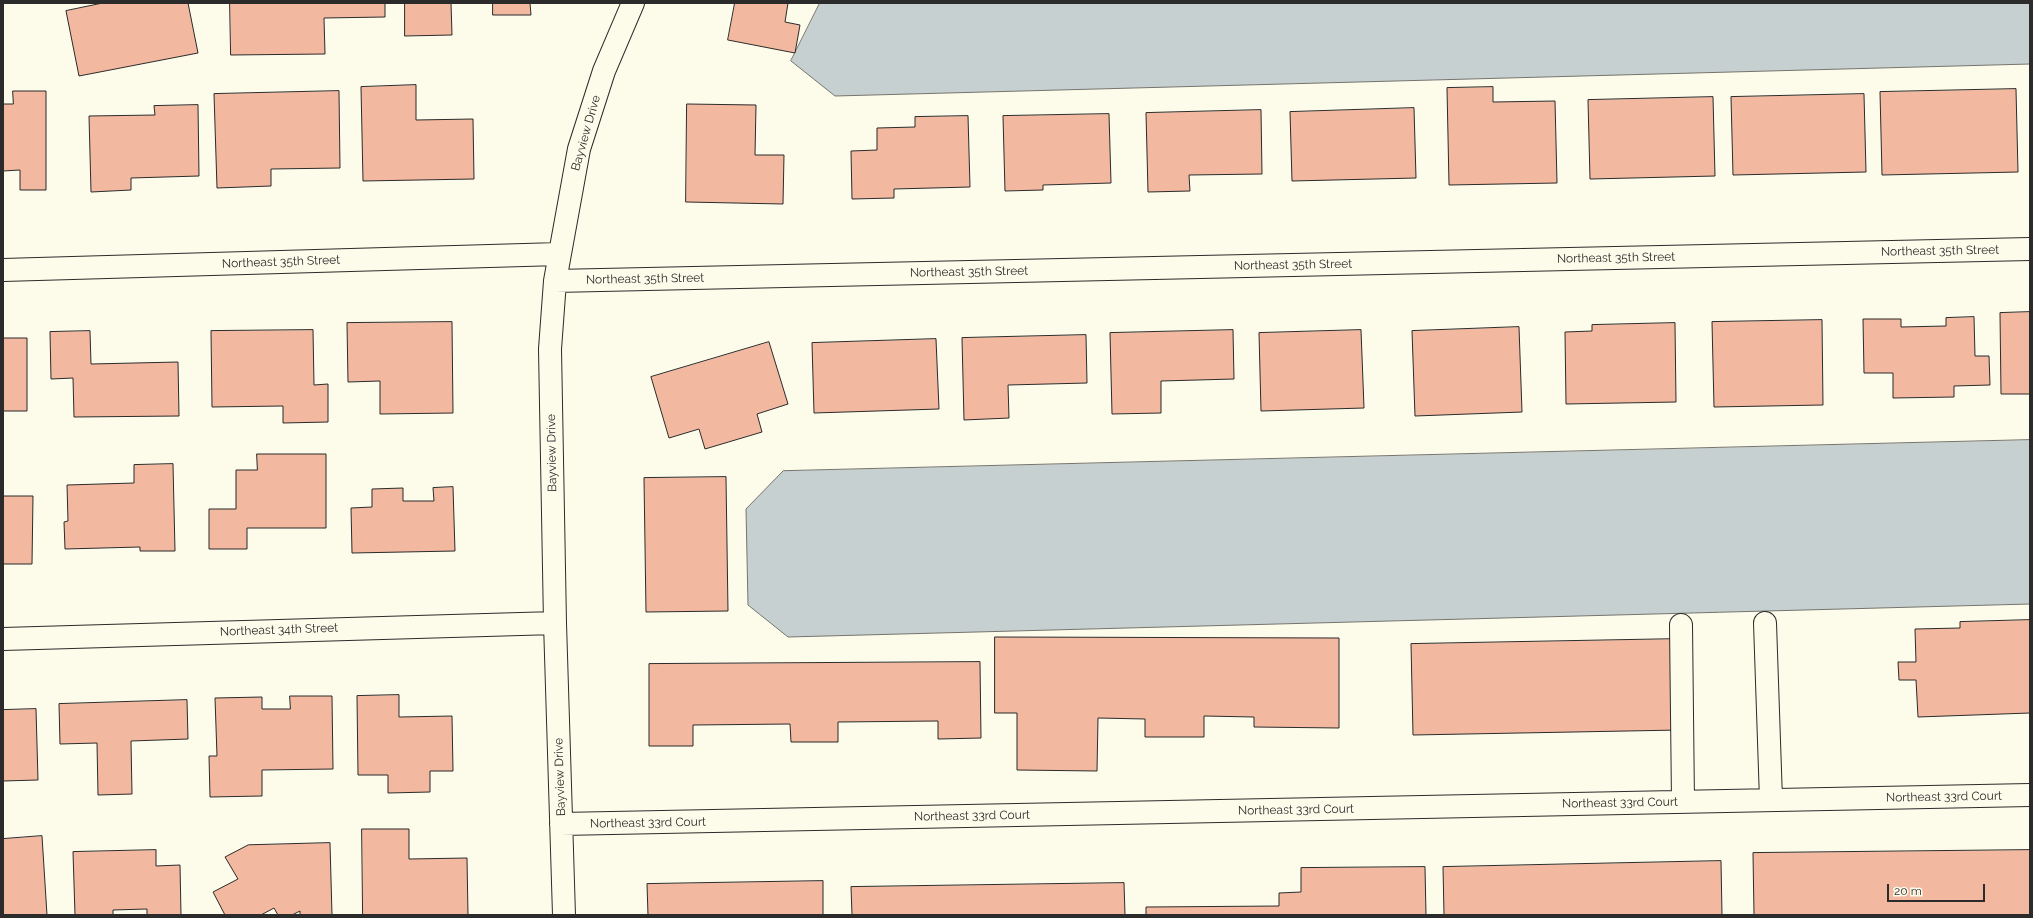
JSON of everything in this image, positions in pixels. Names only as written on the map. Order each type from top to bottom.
[{"type":"street","name":"Bayview Drive","points":[[564,915],[555,623],[550,349],[555,281],[579,149],[604,71],[633,3]]},
{"type":"street","name":"Northeast 35th Street","points":[[555,281],[2030,250]]},
{"type":"street","name":"Northeast 35th Street","points":[[3,270],[559,254]]},
{"type":"street","name":"Northeast 34th Street","points":[[3,638],[555,623]]},
{"type":"street","points":[[1765,623],[1771,800]]},
{"type":"street","points":[[1681,625],[1683,802]]},
{"type":"street","name":"Northeast 33rd Court","points":[[561,824],[2030,795]]},
{"type":"shaded area","points":[[820,3],[2030,3],[2030,64],[835,96],[791,61]]},
{"type":"shaded area","points":[[2030,440],[2030,604],[788,637],[748,605],[746,509],[783,471]]},
{"type":"building","points":[[103,3],[188,3],[198,53],[79,76],[66,11]]},
{"type":"building","points":[[230,3],[385,3],[385,17],[324,18],[325,54],[231,55]]},
{"type":"building","points":[[405,3],[451,3],[452,35],[405,36]]},
{"type":"building","points":[[493,3],[530,3],[531,15],[493,15]]},
{"type":"building","points":[[735,3],[788,3],[785,22],[800,25],[795,53],[728,40]]},
{"type":"building","points":[[416,85],[416,120],[473,119],[474,179],[363,181],[361,87]]},
{"type":"building","points":[[1493,87],[1493,102],[1555,101],[1557,183],[1449,185],[1447,88]]},
{"type":"building","points":[[2016,89],[2018,172],[1882,175],[1880,92]]},
{"type":"building","points":[[13,91],[46,91],[46,190],[20,190],[20,170],[3,171],[3,104],[13,104]]},
{"type":"building","points":[[339,91],[340,168],[271,169],[271,186],[217,188],[214,94]]},
{"type":"building","points":[[1864,94],[1866,172],[1733,175],[1731,97]]},
{"type":"building","points":[[1713,97],[1715,176],[1590,179],[1588,100]]},
{"type":"building","points":[[687,104],[756,105],[755,155],[784,155],[783,204],[686,202]]},
{"type":"building","points":[[198,105],[199,176],[131,178],[131,190],[91,192],[89,116],[155,115],[154,106]]},
{"type":"building","points":[[1414,108],[1416,178],[1292,181],[1290,112]]},
{"type":"building","points":[[1261,110],[1262,174],[1189,175],[1190,191],[1148,192],[1146,113]]},
{"type":"building","points":[[1109,114],[1111,183],[1043,185],[1043,190],[1005,191],[1003,116]]},
{"type":"building","points":[[968,116],[970,187],[894,189],[894,198],[852,199],[851,151],[877,150],[877,128],[915,127],[915,117]]},
{"type":"building","points":[[2030,312],[2030,394],[2001,394],[2000,313]]},
{"type":"building","points":[[1974,317],[1975,356],[1989,356],[1990,385],[1954,386],[1954,397],[1893,398],[1893,373],[1864,373],[1863,319],[1901,319],[1901,327],[1946,326],[1946,318]]},
{"type":"building","points":[[1822,320],[1823,405],[1714,407],[1712,322]]},
{"type":"building","points":[[452,322],[453,413],[380,414],[380,381],[348,382],[347,323]]},
{"type":"building","points":[[1675,323],[1676,402],[1566,404],[1565,332],[1592,331],[1592,325]]},
{"type":"building","points":[[1519,327],[1522,412],[1415,416],[1412,331]]},
{"type":"building","points":[[313,330],[314,385],[328,384],[328,422],[283,423],[283,406],[212,407],[211,331]]},
{"type":"building","points":[[1233,330],[1234,379],[1161,381],[1161,413],[1112,414],[1110,333]]},
{"type":"building","points":[[1361,330],[1364,408],[1261,411],[1259,333]]},
{"type":"building","points":[[90,331],[91,364],[178,362],[179,416],[74,417],[73,378],[51,379],[50,332]]},
{"type":"building","points":[[1086,335],[1087,383],[1008,385],[1009,418],[964,420],[962,338]]},
{"type":"building","points":[[3,338],[27,338],[27,411],[3,411]]},
{"type":"building","points":[[936,339],[939,409],[814,413],[812,343]]},
{"type":"building","points":[[769,342],[788,404],[757,414],[762,432],[705,449],[699,429],[669,438],[651,377]]},
{"type":"building","points":[[257,454],[326,454],[326,528],[247,528],[247,549],[209,549],[209,509],[236,509],[236,470],[257,470]]},
{"type":"building","points":[[173,464],[175,551],[140,551],[140,547],[65,549],[64,522],[68,521],[67,485],[134,483],[134,465]]},
{"type":"building","points":[[726,477],[728,611],[646,612],[644,478]]},
{"type":"building","points":[[453,487],[455,551],[352,553],[351,508],[372,507],[372,489],[403,488],[403,501],[434,501],[433,488]]},
{"type":"building","points":[[3,496],[33,496],[32,564],[3,564]]},
{"type":"building","points":[[2030,620],[2030,713],[1918,717],[1916,680],[1899,680],[1898,662],[1916,662],[1915,629],[1960,628],[1960,622]]},
{"type":"building","points":[[995,637],[1339,638],[1339,728],[1254,727],[1254,717],[1204,716],[1204,737],[1145,737],[1145,719],[1098,718],[1097,771],[1017,770],[1017,713],[995,713]]},
{"type":"building","points":[[1678,639],[1680,730],[1413,735],[1411,644]]},
{"type":"building","points":[[980,662],[981,738],[938,739],[938,721],[838,722],[838,742],[791,742],[790,724],[693,725],[693,746],[649,746],[649,664]]},
{"type":"building","points":[[399,695],[399,717],[452,716],[453,771],[430,771],[430,792],[388,793],[388,775],[358,775],[357,696]]},
{"type":"building","points":[[290,696],[332,696],[333,769],[262,770],[262,796],[210,797],[209,756],[217,756],[215,698],[262,697],[262,709],[290,709]]},
{"type":"building","points":[[187,700],[188,739],[131,741],[132,794],[98,795],[97,743],[60,744],[59,704]]},
{"type":"building","points":[[36,709],[38,780],[3,781],[3,710]]},
{"type":"building","points":[[362,829],[409,829],[409,859],[467,858],[468,915],[363,915]]},
{"type":"building","points":[[42,836],[47,915],[3,915],[3,839]]},
{"type":"building","points":[[330,843],[332,915],[300,915],[300,911],[292,915],[278,915],[274,908],[261,915],[225,915],[213,892],[238,879],[225,857],[248,845]]},
{"type":"building","points":[[156,850],[156,866],[180,865],[181,915],[147,915],[147,909],[113,910],[113,915],[75,915],[73,852]]},
{"type":"building","points":[[2030,850],[2030,915],[1754,915],[1753,853]]},
{"type":"building","points":[[1721,861],[1722,915],[1444,915],[1443,867]]},
{"type":"building","points":[[1425,867],[1426,915],[1146,915],[1146,907],[1279,906],[1279,893],[1301,892],[1301,868]]},
{"type":"building","points":[[823,881],[823,915],[648,915],[647,884]]},
{"type":"building","points":[[1124,883],[1125,915],[852,915],[851,887]]}]
